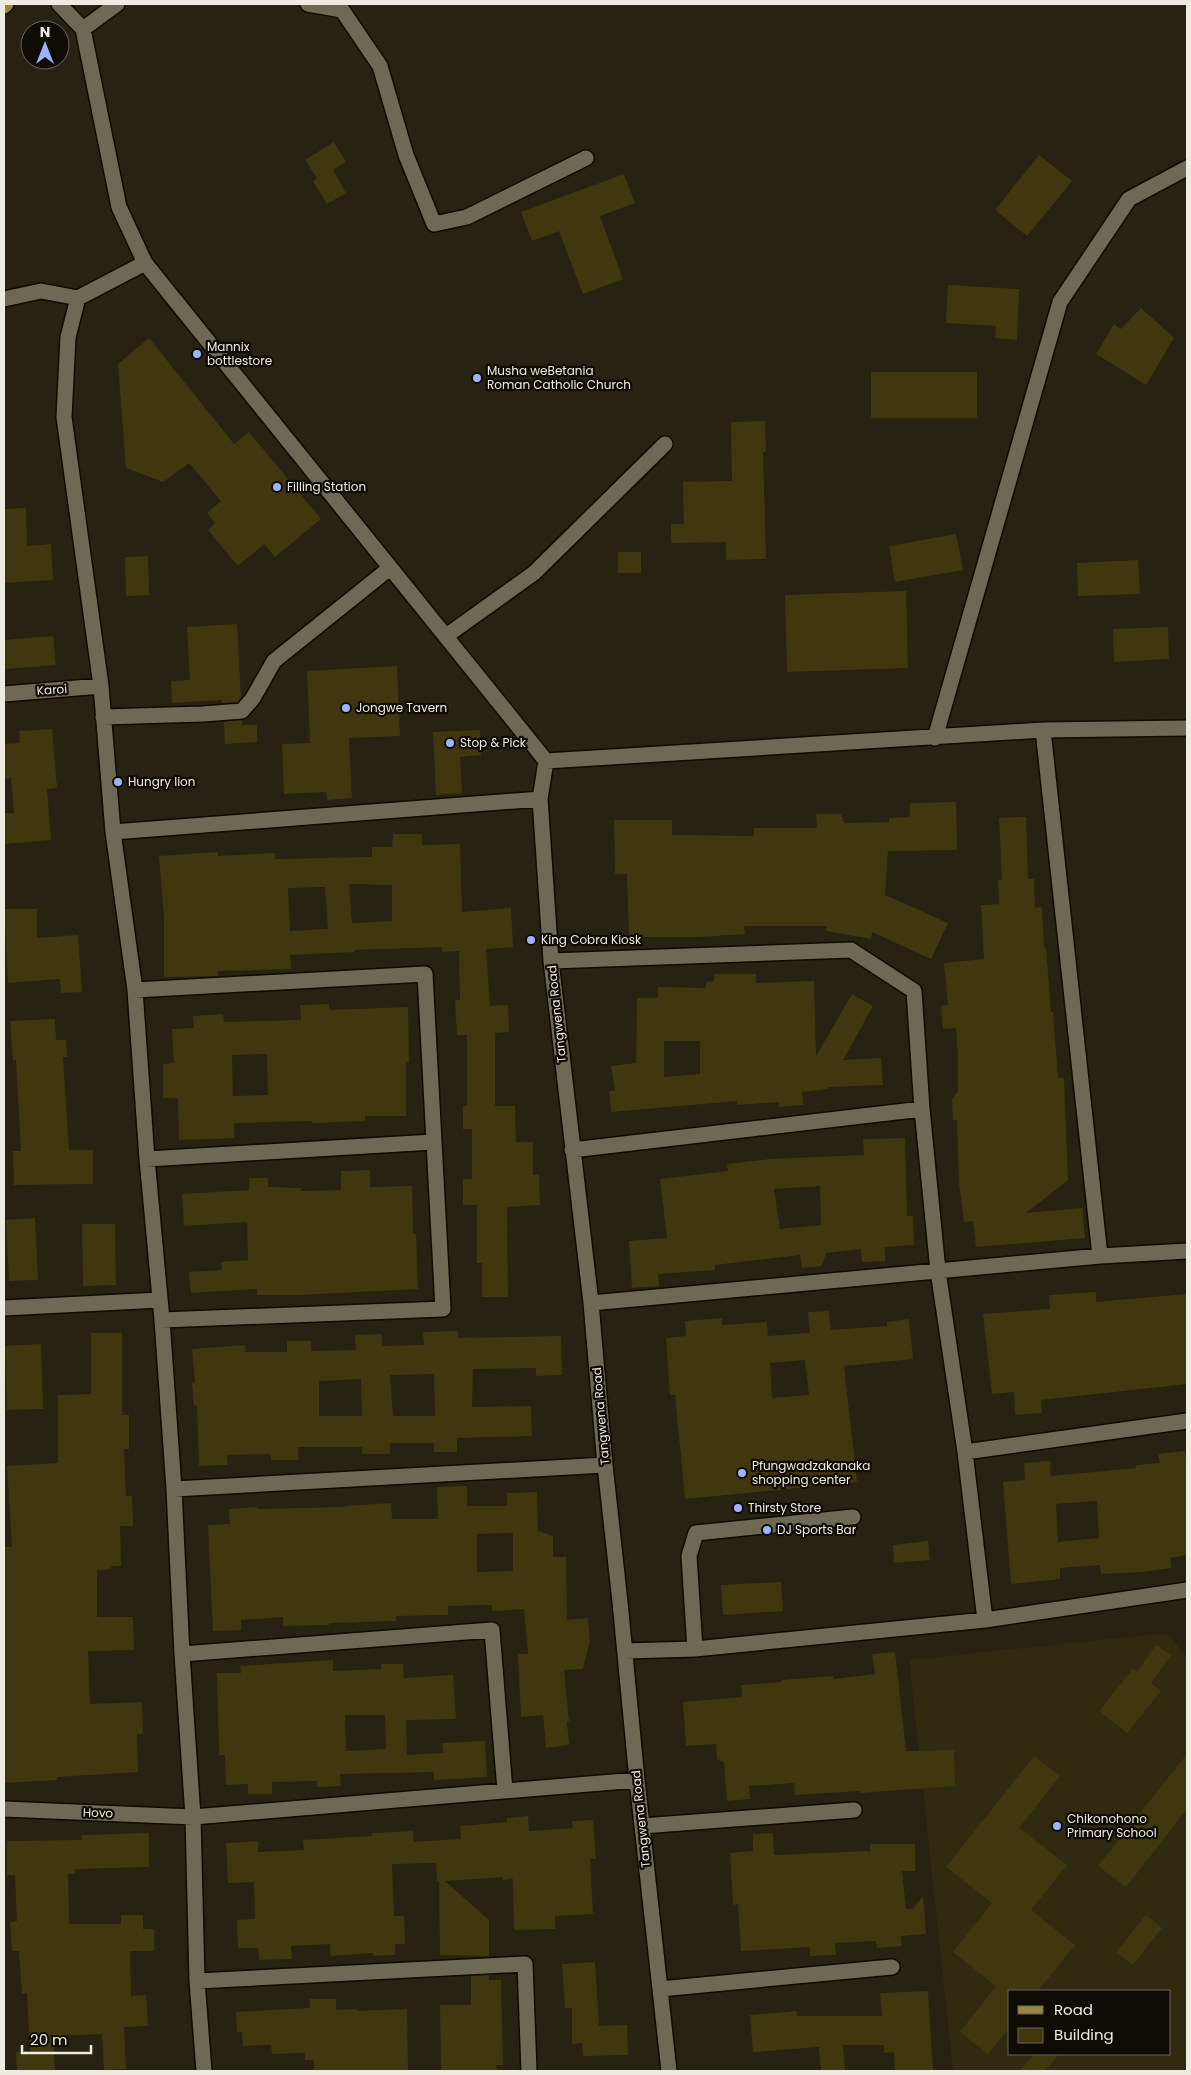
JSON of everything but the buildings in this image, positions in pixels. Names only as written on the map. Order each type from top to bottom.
[{"type":"street","points":[[59,4],[83,29],[119,207],[145,263],[546,762],[1043,730],[1187,728]]},
{"type":"street","points":[[83,29],[117,4]]},
{"type":"street","points":[[308,4],[342,10],[380,66],[406,155],[434,224],[467,217],[586,158]]},
{"type":"street","points":[[935,738],[1060,302],[1129,199],[1187,168]]},
{"type":"street","points":[[4,299],[41,291],[78,298],[145,263]]},
{"type":"street","points":[[78,298],[68,337],[64,417],[100,686],[113,832],[135,990],[146,1159],[162,1320],[174,1489],[182,1654],[193,1817],[196,1981],[204,2071]]},
{"type":"street","points":[[446,636],[534,573],[665,444]]},
{"type":"street","points":[[103,717],[203,714],[242,710],[253,698],[274,661],[390,568]]},
{"type":"street","name":"Karoi","points":[[4,694],[100,686]]},
{"type":"street","points":[[1043,730],[1100,1256]]},
{"type":"street","name":"Tangwena Road","points":[[546,762],[540,799],[551,961],[591,1303],[605,1465],[669,2071]]},
{"type":"street","points":[[113,832],[540,799]]},
{"type":"street","points":[[551,961],[851,950],[914,991],[922,1109],[938,1271],[965,1452],[985,1620]]},
{"type":"street","points":[[135,990],[425,974],[443,1309],[162,1320]]},
{"type":"street","points":[[572,1150],[922,1109]]},
{"type":"street","points":[[146,1159],[433,1142]]},
{"type":"street","points":[[591,1303],[1100,1256],[1187,1252]]},
{"type":"street","points":[[4,1308],[160,1300]]},
{"type":"street","points":[[965,1452],[1187,1421]]},
{"type":"street","points":[[174,1489],[605,1465]]},
{"type":"street","points":[[695,1649],[689,1556],[696,1533],[853,1517]]},
{"type":"street","points":[[624,1651],[695,1649],[985,1620],[1187,1590]]},
{"type":"street","points":[[182,1654],[492,1630],[505,1791]]},
{"type":"street","name":"Hovo","points":[[4,1809],[193,1817],[637,1780]]},
{"type":"street","points":[[642,1826],[854,1810]]},
{"type":"street","points":[[196,1981],[524,1964],[529,2071]]},
{"type":"street","points":[[660,1989],[892,1967]]},
{"type":"shaded area","name":"Chikonohono Primary School","points":[[1167,1633],[1187,1657],[1187,2071],[953,2071],[909,1660]]},
{"type":"place","name":"Mannix bottlestore","points":[[197,354]]},
{"type":"place","name":"Musha weBetania Roman Catholic Church","points":[[477,378]]},
{"type":"place","name":"Filling Station","points":[[277,487]]},
{"type":"place","name":"Jongwe Tavern","points":[[346,708]]},
{"type":"place","name":"Stop & Pick","points":[[450,743]]},
{"type":"place","name":"Hungry lion","points":[[118,782]]},
{"type":"place","name":"King Cobra Kiosk","points":[[531,940]]},
{"type":"place","name":"Pfungwadzakanaka shopping center","points":[[742,1473]]},
{"type":"place","name":"Thirsty Store","points":[[738,1508]]},
{"type":"place","name":"DJ Sports Bar","points":[[767,1530]]},
{"type":"place","name":"Chikonohono Primary School","points":[[1057,1826]]}]
